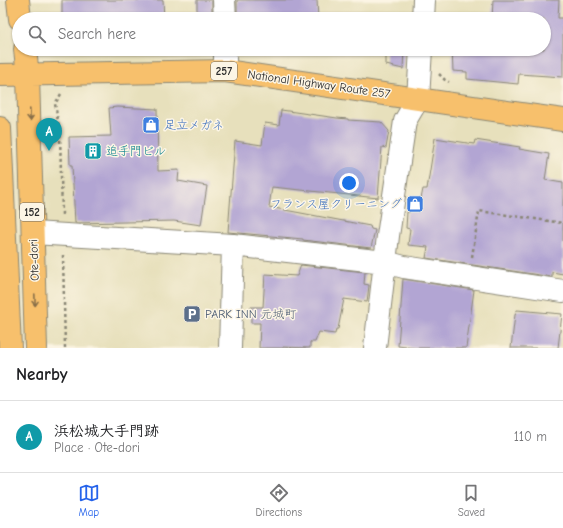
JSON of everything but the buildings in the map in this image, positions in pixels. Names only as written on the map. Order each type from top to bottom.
[{"type":"highway","points":[[18,0],[19,12]]},
{"type":"highway","points":[[26,56],[28,76]]},
{"type":"highway","name":"National Highway Route 257","points":[[0,75],[28,76],[226,71],[563,120]]},
{"type":"highway","name":"Ote-dori","points":[[28,76],[36,348]]},
{"type":"highway","name":"152","points":[[0,128],[10,348]]},
{"type":"street","points":[[224,0],[225,12]]},
{"type":"street","points":[[423,12],[424,0]]},
{"type":"street","points":[[225,56],[226,71]]},
{"type":"street","points":[[374,348],[405,122],[418,99],[421,56]]},
{"type":"street","points":[[33,233],[233,245],[385,262],[404,267],[563,291]]},
{"type":"street","points":[[230,348],[233,245]]},
{"type":"path","points":[[62,219],[60,133],[55,104],[64,90]]},
{"type":"path","points":[[469,276],[479,211],[563,223]]},
{"type":"path","points":[[63,252],[65,348]]},
{"type":"place","name":"足立メガネ","points":[[151,125]]},
{"type":"place","name":"浜松城大手門跡","points":[[49,151]]},
{"type":"place","name":"追手門ビル","points":[[93,151]]},
{"type":"place","name":"フランス屋クリーニング","points":[[415,204]]},
{"type":"place","name":"PARK INN 元城町","points":[[192,314]]}]
